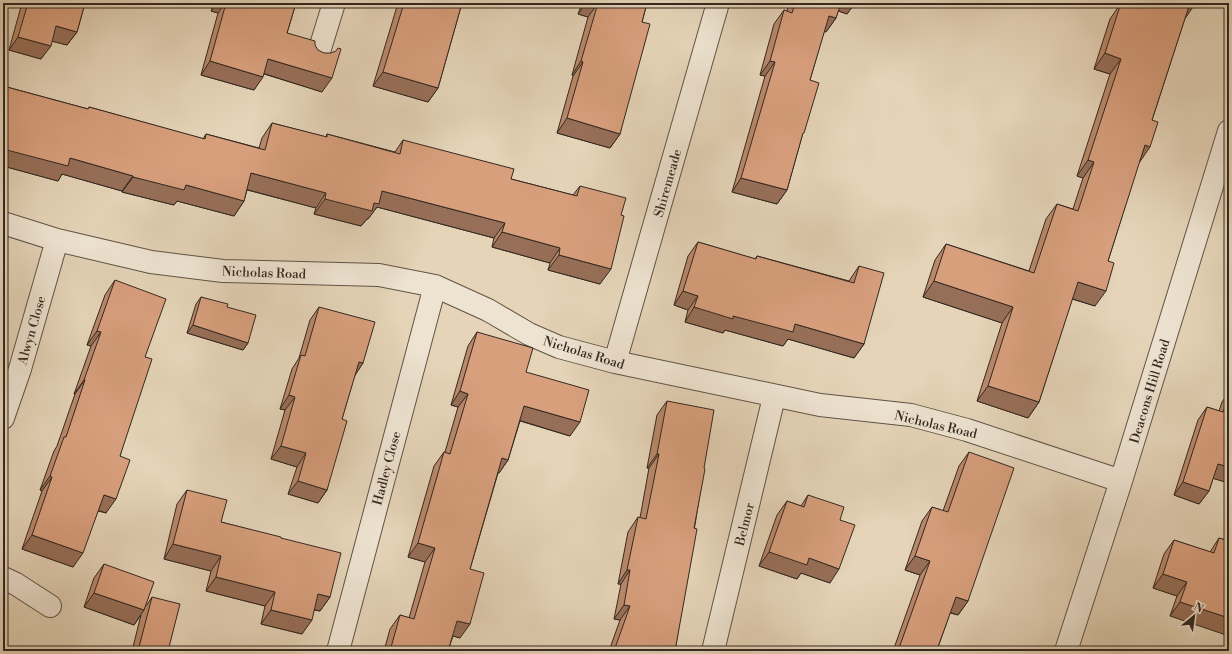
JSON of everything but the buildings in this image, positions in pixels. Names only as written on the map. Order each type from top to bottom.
[{"type":"street","points":[[318,54],[334,3]]},
{"type":"street","name":"Shiremeade","points":[[615,362],[718,3]]},
{"type":"street","name":"Deacons Hill Road","points":[[1070,650],[1229,131]]},
{"type":"street","name":"Nicholas Road","points":[[3,223],[57,240],[158,263],[223,271],[379,275],[435,286],[488,310],[529,334],[559,347],[615,362],[820,406],[911,415],[967,430],[1121,481]]},
{"type":"street","name":"Alwyn Close","points":[[3,418],[20,368],[57,240]]},
{"type":"street","name":"Hadley Close","points":[[338,651],[435,286]]},
{"type":"street","name":"Belmor","points":[[713,651],[774,397]]},
{"type":"street","points":[[3,578],[16,584],[50,606]]}]
